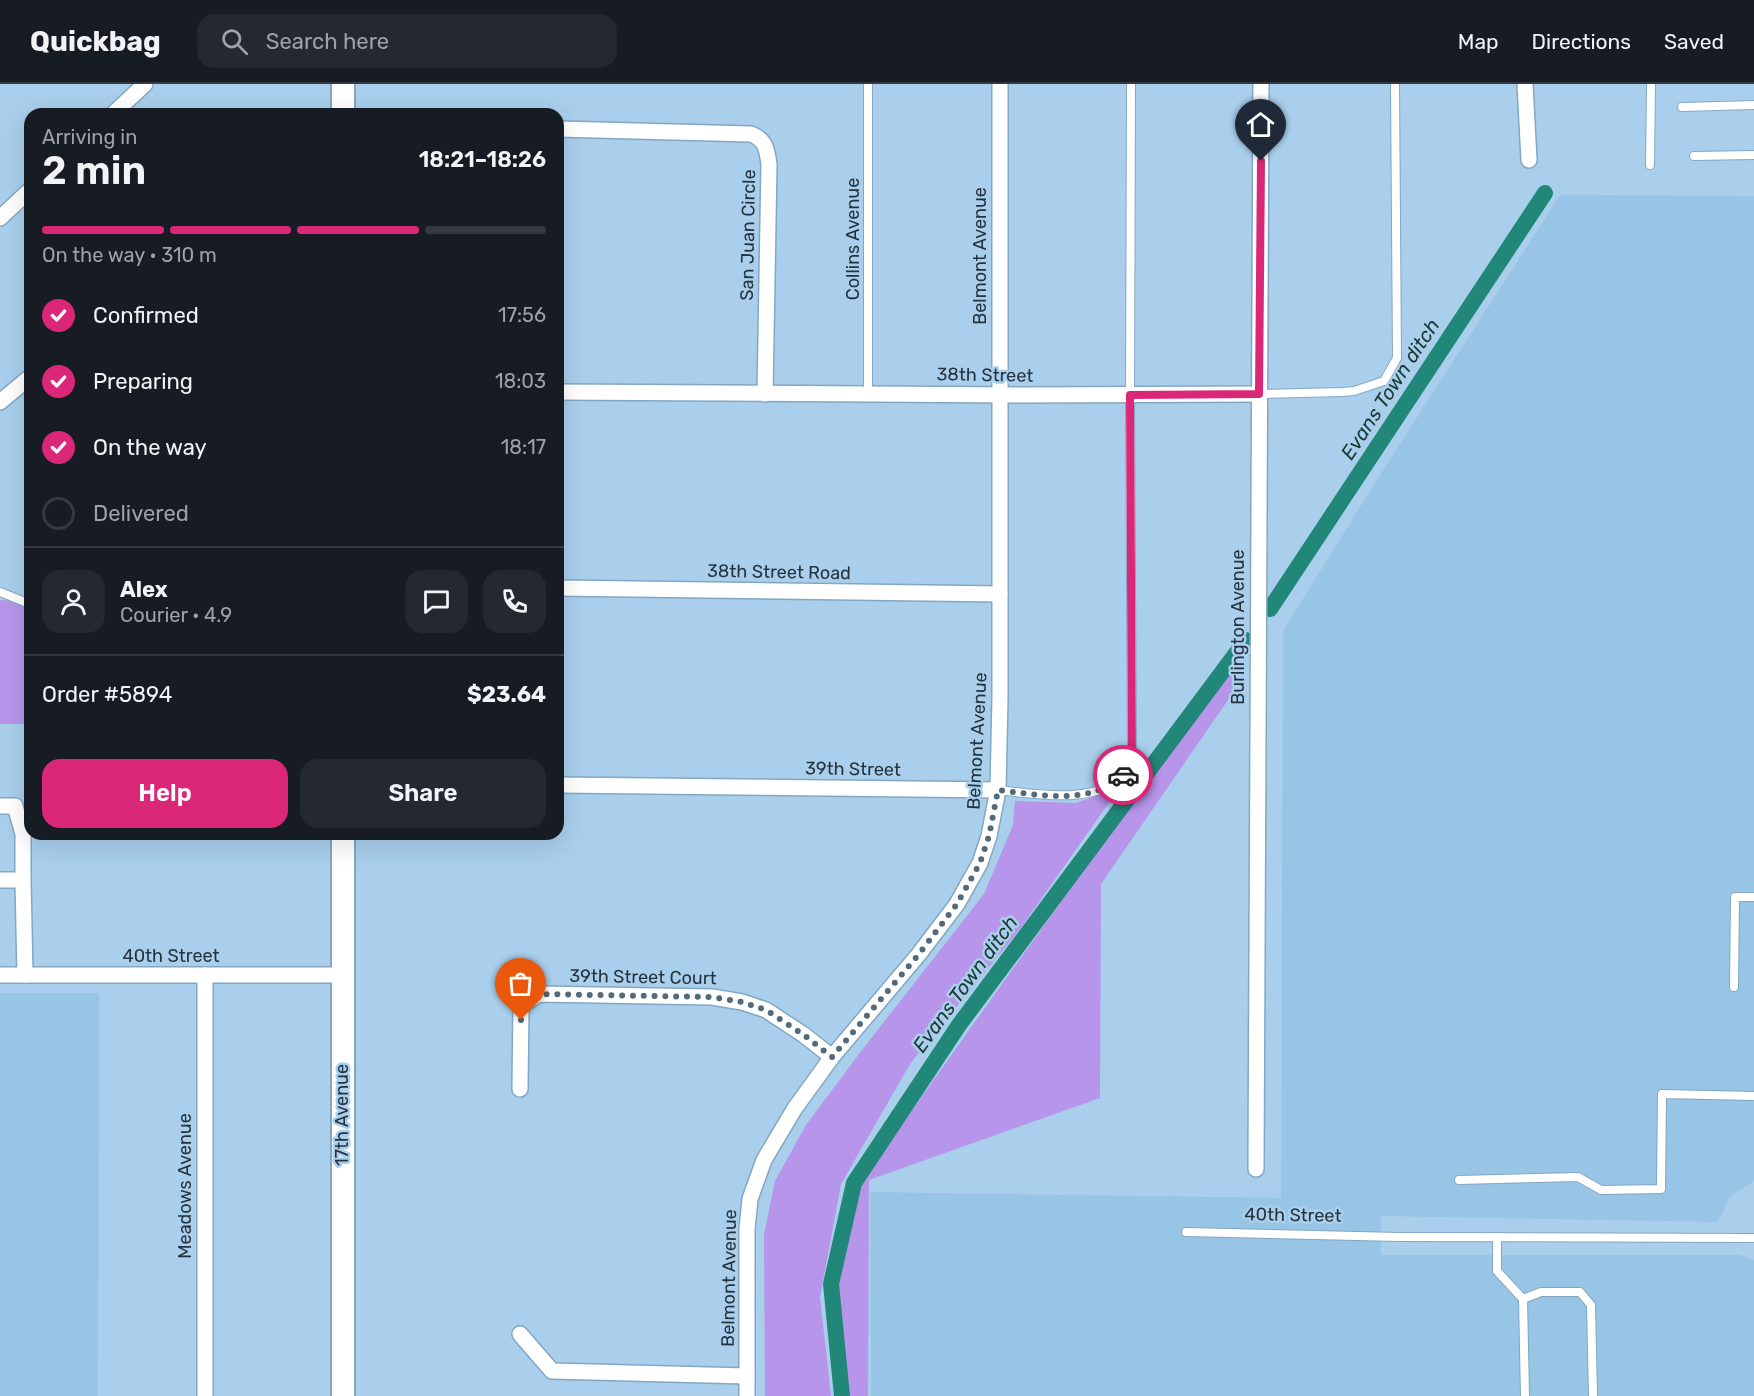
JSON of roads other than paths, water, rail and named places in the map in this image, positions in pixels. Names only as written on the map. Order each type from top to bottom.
[{"type":"main road","points":[[343,84],[343,108]]},
{"type":"main road","name":"17th Avenue","points":[[343,840],[343,1396]]},
{"type":"street","points":[[119,108],[145,84]]},
{"type":"street","name":"Belmont Avenue","points":[[747,1396],[747,1229],[750,1198],[764,1160],[795,1108],[832,1057],[919,954],[957,904],[980,863],[989,836],[998,790],[1000,84]]},
{"type":"street","name":"Burlington Avenue","points":[[1256,1169],[1261,84]]},
{"type":"street","points":[[1525,84],[1529,160]]},
{"type":"street","name":"San Juan Circle","points":[[564,129],[751,134],[760,138],[767,151],[769,164],[765,394]]},
{"type":"street","points":[[0,218],[24,196]]},
{"type":"street","points":[[0,402],[24,382]]},
{"type":"street","name":"38th Street","points":[[564,392],[1259,394]]},
{"type":"street","name":"38th Street Road","points":[[564,588],[999,594]]},
{"type":"street","name":"39th Street","points":[[564,785],[998,790]]},
{"type":"street","points":[[0,806],[15,806],[23,834],[25,975]]},
{"type":"street","points":[[0,880],[22,880]]},
{"type":"street","name":"40th Street","points":[[0,975],[342,975]]},
{"type":"street","name":"Meadows Avenue","points":[[205,975],[205,1396]]},
{"type":"street","name":"39th Street Court","points":[[520,1089],[521,1006],[539,994],[712,997],[742,1002],[766,1010],[832,1057]]},
{"type":"street","points":[[520,1334],[552,1371],[747,1376]]},
{"type":"lane","name":"Collins Avenue","points":[[868,84],[868,394]]},
{"type":"lane","points":[[1130,395],[1131,84]]},
{"type":"lane","name":"38th Street","points":[[1259,394],[1354,391],[1384,381],[1397,358],[1395,84]]},
{"type":"lane","points":[[1650,165],[1651,84]]},
{"type":"lane","points":[[1682,107],[1754,105]]},
{"type":"lane","points":[[1694,156],[1754,154]]},
{"type":"lane","name":"39th Street","points":[[998,790],[1048,796],[1084,794],[1108,786],[1119,779],[1127,771],[1132,759],[1130,395]]},
{"type":"lane","points":[[0,592],[24,602]]},
{"type":"lane","points":[[1734,987],[1735,897],[1754,897]]},
{"type":"lane","points":[[1459,1180],[1578,1177],[1601,1190],[1661,1189],[1662,1095],[1754,1096]]},
{"type":"lane","name":"40th Street","points":[[1186,1232],[1400,1237],[1754,1238]]},
{"type":"lane","points":[[1497,1237],[1497,1271],[1523,1299],[1524,1396]]},
{"type":"lane","points":[[1523,1299],[1540,1292],[1580,1292],[1591,1305],[1593,1396]]},
{"type":"waterway","name":"Evans Town ditch","points":[[1270,609],[1545,193]]},
{"type":"waterway","name":"Evans Town ditch","points":[[842,1396],[831,1284],[854,1183],[959,1025],[1246,640]]}]
